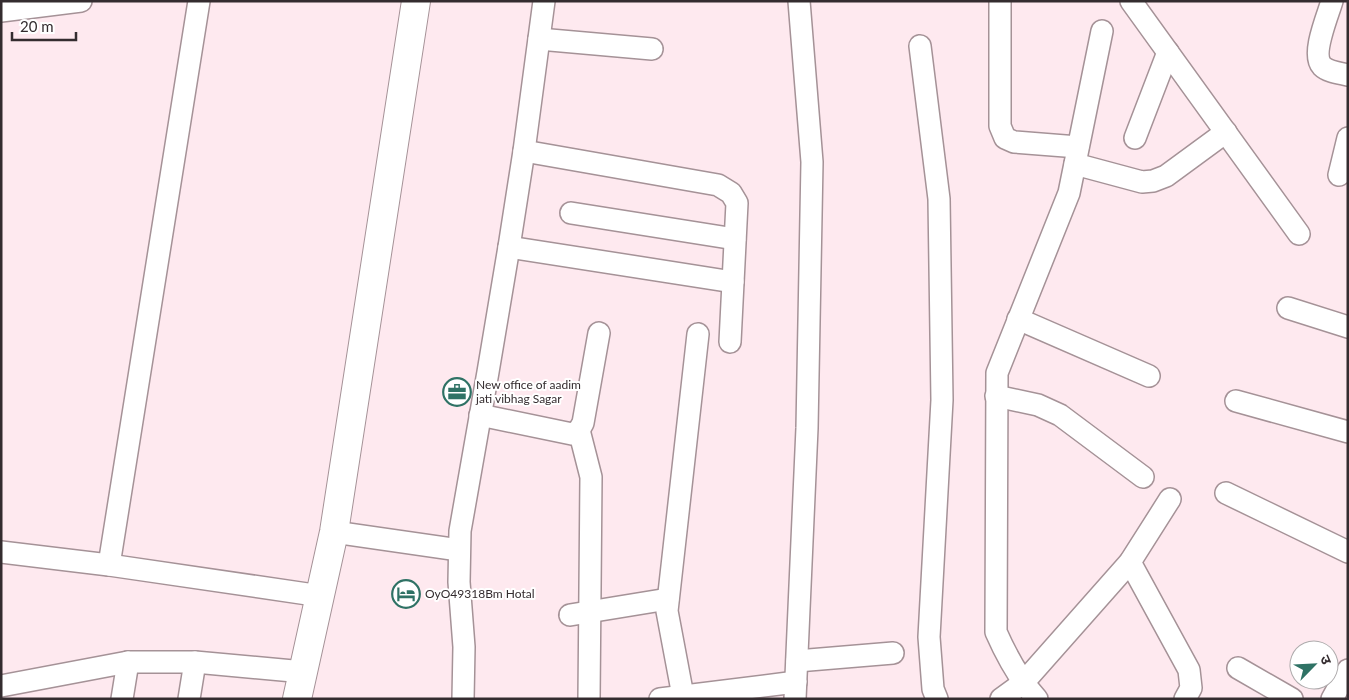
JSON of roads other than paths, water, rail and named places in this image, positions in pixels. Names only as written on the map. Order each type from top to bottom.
[{"type":"highway","points":[[297,699],[334,532],[416,1]]},
{"type":"street","points":[[1,11],[81,1]]},
{"type":"street","points":[[109,565],[199,1]]},
{"type":"street","points":[[463,699],[464,647],[459,582],[460,531],[524,151],[544,1]]},
{"type":"street","points":[[796,681],[807,428],[812,162],[799,1]]},
{"type":"street","points":[[1000,1],[1000,126],[1005,138],[1014,142],[1076,155],[1142,182],[1153,181],[1166,176],[1226,132]]},
{"type":"street","points":[[1131,1],[1299,234]]},
{"type":"street","points":[[1332,1],[1319,44],[1318,54],[1321,65],[1327,70],[1348,75]]},
{"type":"street","points":[[1030,691],[1006,654],[996,632],[997,372],[1069,193],[1102,31]]},
{"type":"street","points":[[539,39],[652,49]]},
{"type":"street","points":[[920,46],[939,208],[942,400],[929,637],[933,689],[937,699]]},
{"type":"street","points":[[1134,138],[1168,52]]},
{"type":"street","points":[[1339,175],[1348,138]]},
{"type":"street","points":[[524,151],[718,185],[732,193],[736,203],[730,342]]},
{"type":"street","points":[[571,213],[735,239]]},
{"type":"street","points":[[508,247],[733,282]]},
{"type":"street","points":[[1288,308],[1348,327]]},
{"type":"street","points":[[1018,319],[1149,376]]},
{"type":"street","points":[[480,415],[572,434],[579,430],[583,423],[599,333]]},
{"type":"street","points":[[683,696],[667,611],[698,334]]},
{"type":"street","points":[[996,396],[1038,405],[1060,415],[1143,477]]},
{"type":"street","points":[[1236,401],[1348,432]]},
{"type":"street","points":[[579,430],[591,477],[580,613],[589,699]]},
{"type":"street","points":[[1226,493],[1348,552]]},
{"type":"street","points":[[1001,699],[1030,691],[1130,562],[1170,499]]},
{"type":"street","points":[[334,532],[459,550]]},
{"type":"street","points":[[1,552],[109,565],[321,596]]},
{"type":"street","points":[[1130,562],[1190,670],[1191,688],[1185,699]]},
{"type":"street","points":[[580,613],[668,599]]},
{"type":"street","points":[[660,699],[683,696],[738,694],[796,681],[893,653]]},
{"type":"street","points":[[1,686],[128,662],[195,662],[304,672]]},
{"type":"street","points":[[122,699],[128,662]]},
{"type":"street","points":[[189,699],[195,662]]},
{"type":"street","points":[[1238,668],[1292,699]]},
{"type":"street","points":[[1332,699],[1348,670]]},
{"type":"place","name":"New office of aadim jati vibhag Sagar","points":[[457,392]]},
{"type":"place","name":"OyO49318Bm Hotal","points":[[406,594]]}]
